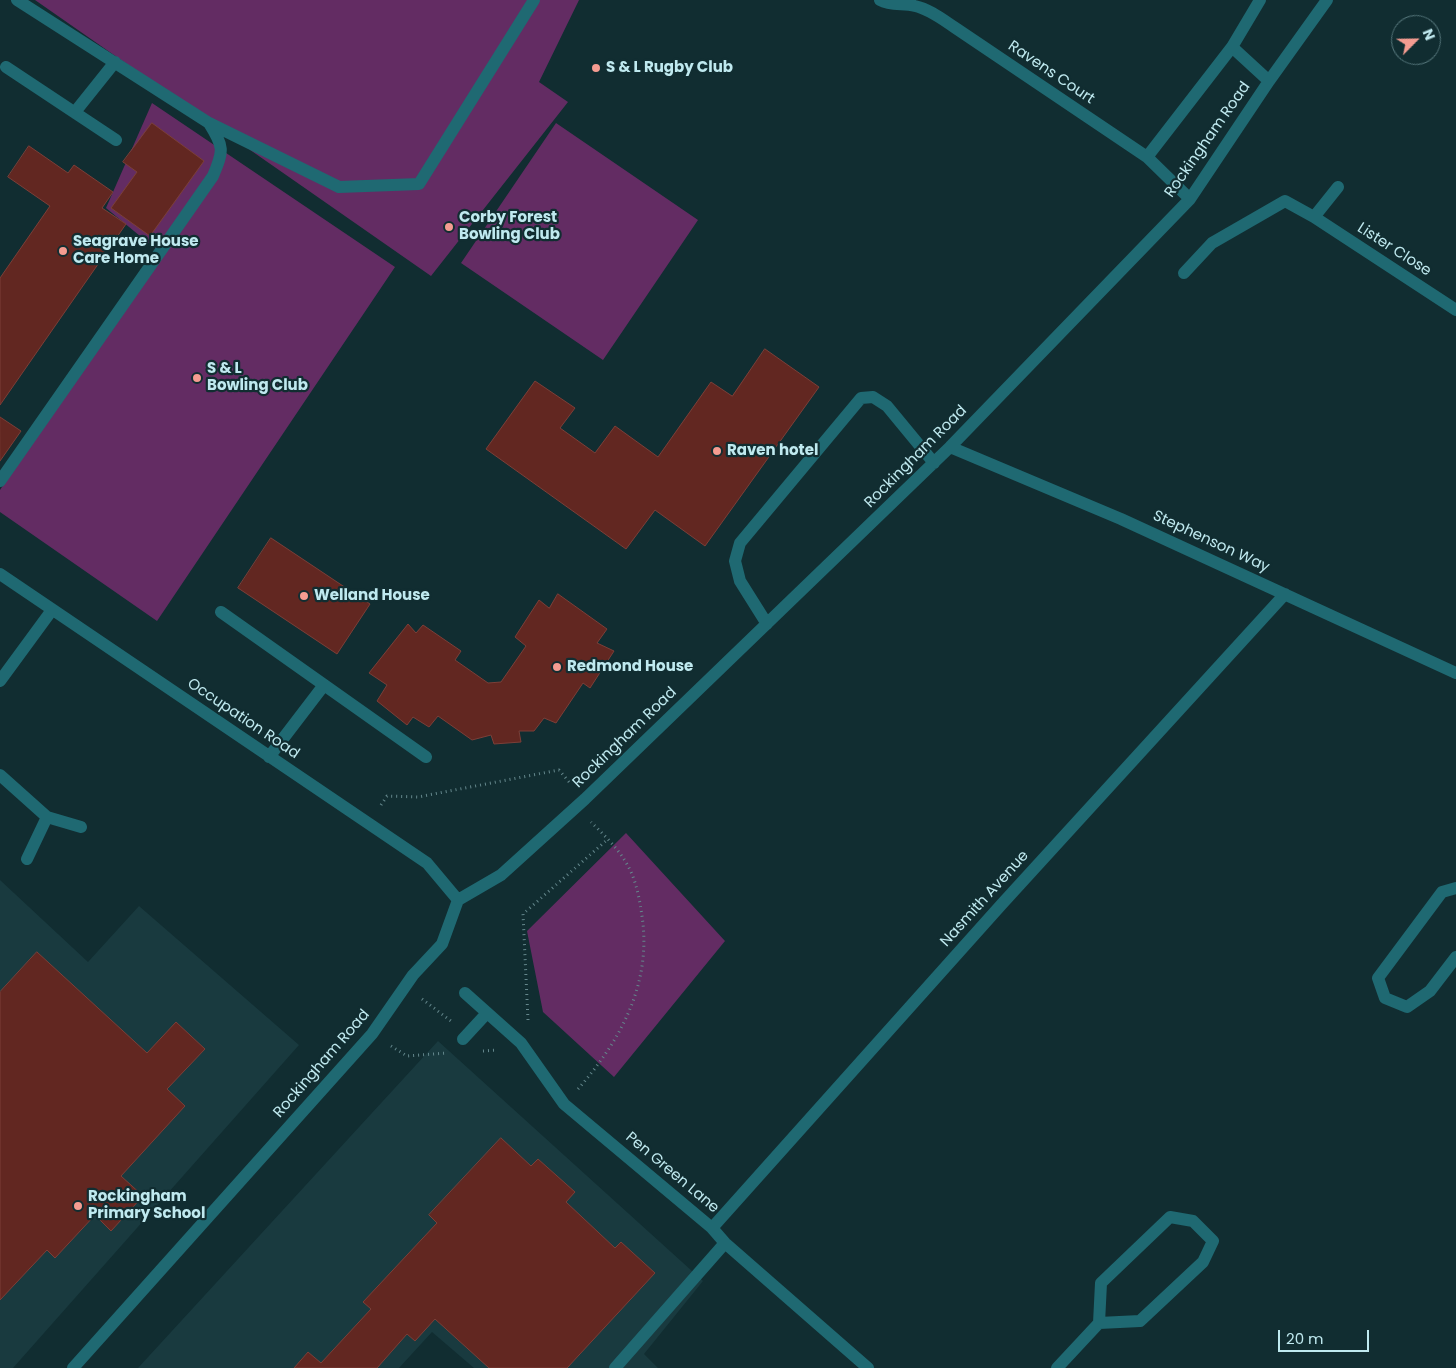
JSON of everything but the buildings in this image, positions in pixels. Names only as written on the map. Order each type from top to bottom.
[{"type":"street","points":[[17,0],[209,123],[339,187],[419,184],[534,0]]},
{"type":"street","name":"Ravens Court","points":[[880,0],[895,5],[915,6],[932,13],[1147,157],[1190,200]]},
{"type":"street","points":[[1147,157],[1232,47],[1260,0]]},
{"type":"street","name":"Rockingham Road","points":[[73,1368],[372,1034],[413,974],[442,944],[458,900],[501,875],[581,803],[934,463],[1190,200],[1269,80],[1327,0]]},
{"type":"street","points":[[1232,47],[1269,80]]},
{"type":"street","points":[[74,112],[115,62]]},
{"type":"street","points":[[6,68],[116,140]]},
{"type":"street","points":[[0,480],[213,176],[222,155],[220,141],[209,123]]},
{"type":"street","points":[[1314,217],[1338,187]]},
{"type":"street","name":"Lister Close","points":[[1184,273],[1212,243],[1285,201],[1314,217],[1456,310]]},
{"type":"street","points":[[767,624],[740,582],[736,561],[740,543],[861,398],[873,397],[887,406],[934,463]]},
{"type":"street","name":"Stephenson Way","points":[[950,447],[1121,519],[1456,673]]},
{"type":"street","name":"Occupation Road","points":[[0,574],[426,863],[458,900]]},
{"type":"street","name":"Nasmith Avenue","points":[[712,1228],[1001,905],[1285,594]]},
{"type":"street","points":[[0,681],[52,610]]},
{"type":"street","points":[[220,612],[426,757]]},
{"type":"street","points":[[269,757],[324,685]]},
{"type":"street","points":[[0,775],[48,817],[80,827]]},
{"type":"street","points":[[27,859],[48,817]]},
{"type":"street","points":[[1456,888],[1442,892],[1378,978],[1385,998],[1407,1007],[1430,991],[1456,957]]},
{"type":"street","name":"Pen Green Lane","points":[[465,993],[521,1043],[564,1104],[712,1228],[725,1243],[868,1368]]},
{"type":"street","points":[[465,1036],[487,1013]]},
{"type":"street","points":[[1057,1368],[1099,1323],[1101,1283],[1170,1217],[1193,1221],[1213,1241],[1202,1262],[1140,1321],[1099,1323]]},
{"type":"street","points":[[615,1368],[725,1243]]},
{"type":"path","points":[[368,824],[387,796],[418,797],[559,770],[581,803],[616,848],[632,872],[641,905],[645,936],[642,971],[634,999],[621,1030],[596,1068],[564,1104]]},
{"type":"path","points":[[521,1043],[529,1034],[523,914],[608,839]]},
{"type":"path","points":[[405,986],[465,1036]]},
{"type":"shaded area","points":[[35,0],[579,0],[539,82],[568,102],[431,276]]},
{"type":"shaded area","name":"S & L Bowling Club","points":[[152,103],[395,267],[157,621],[0,512],[0,490],[157,250],[106,208]]},
{"type":"shaded area","points":[[556,123],[698,220],[603,360],[461,263]]},
{"type":"shaded area","points":[[626,833],[725,941],[614,1077],[543,1012],[527,931]]},
{"type":"shaded area","name":"Rockingham Primary School","points":[[0,880],[88,962],[139,906],[299,1045],[13,1368],[0,1368]]},
{"type":"shaded area","points":[[438,1041],[703,1281],[644,1354],[658,1368],[474,1368],[432,1332],[399,1368],[138,1368]]},
{"type":"place","name":"S & L Rugby Club","points":[[596,68]]},
{"type":"place","name":"Corby Forest Bowling Club","points":[[449,227]]},
{"type":"place","name":"Seagrave House Care Home","points":[[63,251]]},
{"type":"place","name":"S & L Bowling Club","points":[[197,378]]},
{"type":"place","name":"Raven hotel","points":[[717,451]]},
{"type":"place","name":"Welland House","points":[[304,596]]},
{"type":"place","name":"Redmond House","points":[[557,667]]},
{"type":"place","name":"Rockingham Primary School","points":[[78,1206]]}]
